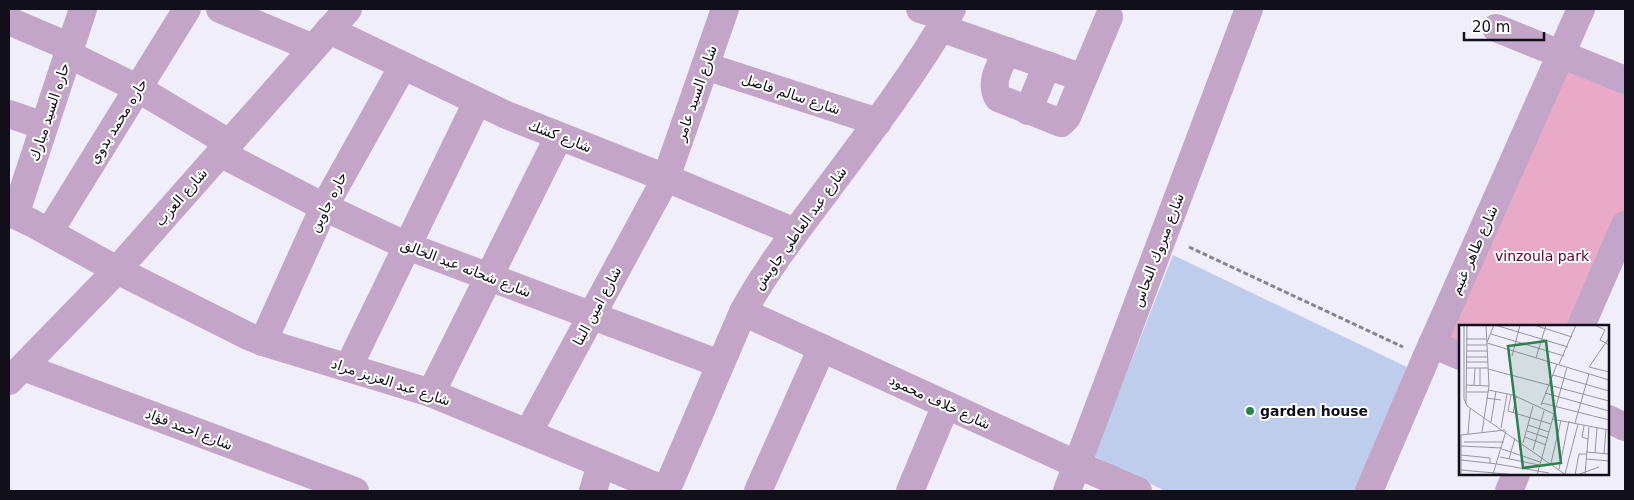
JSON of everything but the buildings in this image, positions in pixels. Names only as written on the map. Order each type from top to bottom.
[{"type":"street","name":"حاره السيد مبارك","points":[[12,214],[83,9]]},
{"type":"street","name":"حاره محمد بدوي","points":[[49,232],[186,9]]},
{"type":"street","name":"شارع كشك","points":[[220,9],[403,66],[504,114],[666,178],[795,232]]},
{"type":"street","name":"شارع العزب","points":[[14,373],[117,270],[348,9]]},
{"type":"street","name":"شارع السيد عامر","points":[[666,178],[725,9]]},
{"type":"street","points":[[920,9],[947,18],[1007,51],[1083,78]]},
{"type":"street","name":"شارع مبروك النحاس","points":[[1067,491],[1249,9]]},
{"type":"street","name":"شارع طاهر غنيم","points":[[1369,491],[1581,9]]},
{"type":"street","points":[[1007,51],[994,80],[994,92],[998,98],[1056,123],[1061,123],[1064,121],[1109,17]]},
{"type":"street","name":"شارع عبد العاطي جاويش","points":[[666,491],[743,312],[758,284],[878,122],[931,45],[947,18]]},
{"type":"street","name":"شارع شحاته عبد الخالق","points":[[9,22],[69,51],[138,88],[225,148],[324,207],[407,246],[720,364]]},
{"type":"street","points":[[1496,28],[1625,80]]},
{"type":"street","points":[[1028,111],[1047,65]]},
{"type":"street","name":"حاره جاوين","points":[[263,342],[324,207],[403,66]]},
{"type":"street","name":"شارع سالم فاضل","points":[[705,66],[878,122]]},
{"type":"street","points":[[348,368],[477,102]]},
{"type":"street","points":[[9,114],[44,126]]},
{"type":"street","points":[[431,393],[559,136]]},
{"type":"street","name":"شارع امين البنا","points":[[528,433],[666,178]]},
{"type":"street","name":"شارع عبد العزيز مراد","points":[[12,214],[49,232],[117,270],[263,342],[431,393],[666,491]]},
{"type":"street","points":[[1581,325],[1625,225]]},
{"type":"street","name":"شارع خلاف محمود","points":[[743,312],[1138,491]]},
{"type":"street","points":[[758,491],[822,348]]},
{"type":"street","points":[[1429,351],[1459,356]]},
{"type":"street","name":"شارع احمد فؤاد","points":[[14,373],[355,491]]},
{"type":"street","points":[[910,491],[946,405]]},
{"type":"street","points":[[1609,419],[1625,427]]},
{"type":"street","points":[[593,491],[601,464]]},
{"type":"street","points":[[1509,491],[1516,475]]},
{"type":"path","points":[[1164,235],[1429,351]]},
{"type":"green space","name":"vinzoula park","points":[[1563,59],[1625,84],[1625,217],[1578,325],[1459,325],[1459,347],[1440,338]]},
{"type":"place","name":"garden house","points":[[1250,411]]}]
